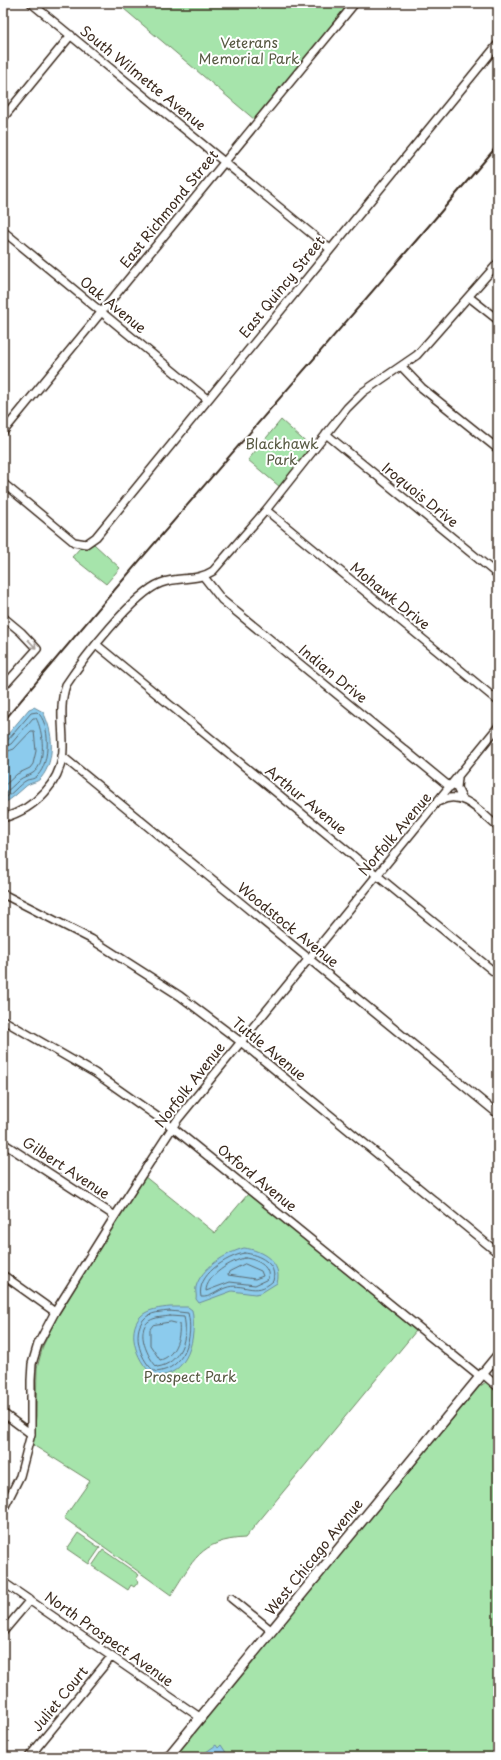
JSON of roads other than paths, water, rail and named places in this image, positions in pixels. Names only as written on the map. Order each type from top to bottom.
[{"type":"main road","name":"West Chicago Avenue","points":[[168,1757],[498,1355]]},
{"type":"street","name":"South Wilmette Avenue","points":[[31,3],[330,249]]},
{"type":"street","name":"East Richmond Street","points":[[3,432],[355,3]]},
{"type":"street","points":[[3,118],[70,35]]},
{"type":"street","name":"East Quincy Street","points":[[3,483],[71,540],[78,544],[86,544],[92,541],[103,530],[207,399],[498,44]]},
{"type":"street","name":"Oak Avenue","points":[[3,231],[207,399]]},
{"type":"street","points":[[3,818],[24,810],[41,796],[55,778],[62,756],[63,692],[72,677],[133,602],[154,586],[169,581],[204,577],[224,560],[347,408],[363,392],[402,367],[417,355],[498,263]]},
{"type":"street","points":[[469,296],[498,320]]},
{"type":"street","points":[[402,367],[422,388],[498,449]]},
{"type":"street","name":"Iroquois Drive","points":[[326,434],[498,575]]},
{"type":"street","name":"Mohawk Drive","points":[[266,510],[498,701]]},
{"type":"street","name":"Indian Drive","points":[[204,577],[222,600],[450,787]]},
{"type":"street","points":[[3,617],[21,632],[37,649],[3,687]]},
{"type":"street","name":"Arthur Avenue","points":[[97,645],[498,975]]},
{"type":"street","name":"Norfolk Avenue","points":[[3,1510],[20,1476],[30,1434],[32,1364],[38,1344],[55,1312],[115,1216],[172,1127],[498,728]]},
{"type":"street","name":"Woodstock Avenue","points":[[62,756],[498,1114]]},
{"type":"street","points":[[458,778],[457,788],[462,798],[498,827]]},
{"type":"street","points":[[439,801],[451,797],[462,798]]},
{"type":"street","name":"Tuttle Avenue","points":[[3,894],[59,922],[144,971],[180,996],[241,1042],[498,1253]]},
{"type":"street","name":"Oxford Avenue","points":[[3,1020],[89,1070],[172,1127],[481,1376],[498,1387]]},
{"type":"street","name":"Gilbert Avenue","points":[[3,1142],[115,1216]]},
{"type":"street","points":[[3,1275],[55,1312]]},
{"type":"street","points":[[3,1413],[30,1434]]},
{"type":"street","name":"North Prospect Avenue","points":[[3,1582],[201,1718]]},
{"type":"street","points":[[231,1598],[272,1630]]},
{"type":"street","points":[[3,1632],[30,1600]]},
{"type":"street","name":"Juliet Court","points":[[29,1757],[111,1657]]},
{"type":"water","points":[[34,707],[43,712],[49,728],[51,736],[51,754],[49,763],[46,771],[38,781],[27,785],[3,804],[3,740],[29,709]]},
{"type":"water","points":[[244,1248],[251,1249],[270,1259],[277,1269],[277,1283],[261,1293],[255,1294],[232,1291],[199,1303],[196,1299],[196,1288],[203,1274],[215,1262],[237,1250]]},
{"type":"water","points":[[188,1307],[192,1310],[193,1331],[191,1343],[183,1362],[176,1370],[167,1375],[155,1376],[143,1364],[139,1356],[134,1339],[134,1331],[136,1323],[141,1316],[147,1312],[155,1309]]},
{"type":"water","points":[[216,1745],[218,1748],[221,1745],[229,1757],[199,1757]]},
{"type":"railway","points":[[3,722],[64,649],[498,145]]},
{"type":"park label","name":"Veterans Memorial Park","points":[[249,52]]},
{"type":"park label","name":"Blackhawk Park","points":[[282,452]]},
{"type":"park label","name":"Prospect Park","points":[[190,1377]]}]
